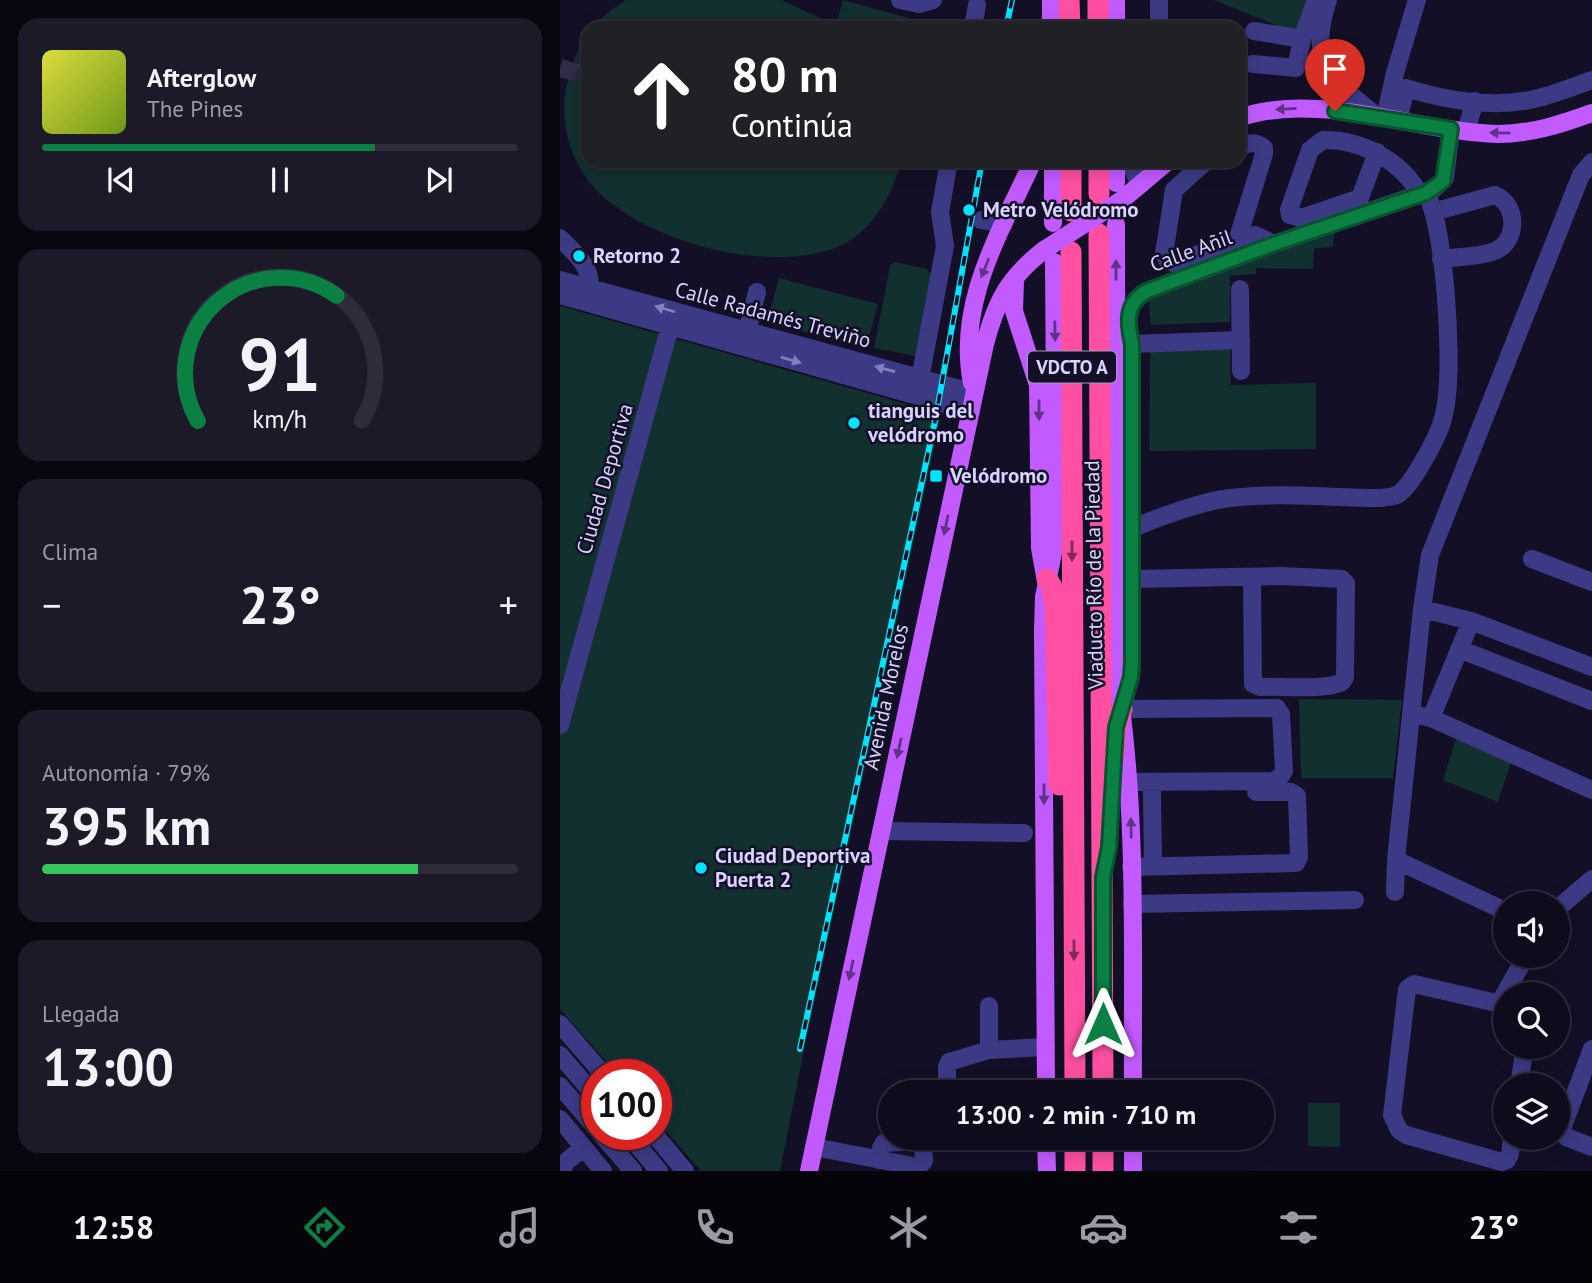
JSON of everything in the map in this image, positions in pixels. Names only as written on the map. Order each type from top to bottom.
[{"type":"highway","points":[[1069,0],[1070,21]]},
{"type":"highway","points":[[1098,0],[1098,21]]},
{"type":"highway","points":[[1062,217],[1070,168]]},
{"type":"highway","points":[[1102,168],[1113,192]]},
{"type":"highway","name":"Viaducto Río de la Piedad","points":[[1103,1080],[1107,229]]},
{"type":"highway","name":"Viaducto Río de la Piedad","points":[[1056,255],[1074,909],[1075,1080]]},
{"type":"highway","points":[[1047,579],[1052,587],[1055,604],[1060,804],[1074,909]]},
{"type":"highway","points":[[1103,877],[1109,847],[1116,727],[1122,709]]},
{"type":"highway","points":[[1075,1150],[1075,1171]]},
{"type":"highway","points":[[1103,1150],[1103,1171]]},
{"type":"main road","points":[[1051,0],[1051,21]]},
{"type":"main road","points":[[1116,0],[1116,21]]},
{"type":"main road","points":[[1246,116],[1267,110],[1299,108],[1500,134],[1537,130],[1592,113]]},
{"type":"main road","points":[[972,402],[968,356],[969,321],[981,276],[1030,168]]},
{"type":"main road","points":[[1054,168],[1062,217]]},
{"type":"main road","points":[[1113,192],[1115,168]]},
{"type":"main road","points":[[1056,255],[1113,192],[1140,185],[1160,168]]},
{"type":"main road","name":"Viaducto Río de la Piedad","points":[[1107,229],[1117,679],[1130,787],[1132,1080]]},
{"type":"main road","name":"Avenida Morelos","points":[[809,1171],[972,402],[994,312],[1000,297],[1017,274],[1056,255]]},
{"type":"main road","name":"Viaducto Río de la Piedad","points":[[1046,1080],[1043,631],[1047,579],[1056,538],[1056,255]]},
{"type":"main road","points":[[1017,274],[1013,294],[1014,311],[1038,385],[1040,548],[1047,579]]},
{"type":"main road","points":[[1046,1150],[1047,1171]]},
{"type":"main road","points":[[1133,1150],[1133,1171]]},
{"type":"street","points":[[900,0],[919,4],[933,0]]},
{"type":"street","points":[[1159,0],[1159,21]]},
{"type":"street","points":[[1253,64],[1296,68],[1302,39],[1317,0]]},
{"type":"street","points":[[1328,0],[1320,36],[1321,52],[1327,68],[1342,88],[1387,119]]},
{"type":"street","points":[[1387,119],[1395,73],[1417,0]]},
{"type":"street","points":[[974,21],[977,5]]},
{"type":"street","points":[[1254,31],[1302,39]]},
{"type":"street","points":[[1387,119],[1406,88],[1439,97],[1475,102],[1527,101],[1592,80]]},
{"type":"street","points":[[1423,194],[1441,184],[1445,178],[1458,130],[1475,102]]},
{"type":"street","points":[[1131,529],[1151,520],[1227,498],[1265,495],[1382,498],[1397,495],[1406,487],[1438,435],[1447,396],[1447,318],[1433,212],[1413,181],[1396,164],[1377,152],[1328,140],[1313,145],[1310,150],[1289,210],[1290,215],[1301,218],[1360,198],[1377,152]]},
{"type":"street","points":[[1237,241],[1264,154],[1264,148],[1258,144],[1246,144]]},
{"type":"street","points":[[1395,892],[1422,608],[1430,555],[1581,175],[1592,162]]},
{"type":"street","points":[[920,379],[945,246],[940,212],[948,168]]},
{"type":"street","points":[[1132,168],[1140,185]]},
{"type":"street","points":[[1198,168],[1174,190],[1164,254],[1167,260],[1174,263],[1255,235],[1274,244]]},
{"type":"street","name":"Calle Añil","points":[[1122,709],[1131,677],[1132,344],[1127,325],[1128,313],[1140,296],[1274,244],[1423,194]]},
{"type":"street","points":[[1433,212],[1495,195],[1510,206],[1513,216],[1509,235],[1503,245],[1494,252],[1441,259]]},
{"type":"street","points":[[981,220],[1004,224]]},
{"type":"street","points":[[560,238],[579,257],[589,275],[589,296]]},
{"type":"street","points":[[560,252],[579,257]]},
{"type":"street","name":"Calle Radamés Treviño","points":[[560,280],[589,296],[670,326],[920,379],[972,402]]},
{"type":"street","points":[[1240,289],[1241,371]]},
{"type":"street","points":[[747,332],[757,292]]},
{"type":"street","name":"Calle Radamés Treviño","points":[[560,295],[589,296],[747,332],[765,345],[972,402]]},
{"type":"street","name":"Ciudad Deportiva","points":[[560,725],[670,326]]},
{"type":"street","points":[[1132,344],[1241,340]]},
{"type":"street","points":[[1532,559],[1592,582]]},
{"type":"street","points":[[1132,579],[1252,577],[1336,577],[1346,583],[1343,681],[1326,686],[1260,687],[1253,684],[1252,577]]},
{"type":"street","points":[[1422,608],[1471,621],[1592,667]]},
{"type":"street","points":[[1431,718],[1471,621]]},
{"type":"street","points":[[1459,649],[1592,701]]},
{"type":"street","points":[[1122,709],[1269,706],[1277,708],[1281,714],[1284,771],[1275,781],[1130,787]]},
{"type":"street","points":[[1411,714],[1431,718],[1592,790]]},
{"type":"street","points":[[1130,787],[1152,792],[1292,792],[1298,799],[1299,822],[1299,857],[1296,863],[1131,867]]},
{"type":"street","points":[[1152,792],[1153,866]]},
{"type":"street","points":[[881,831],[1024,833]]},
{"type":"street","points":[[1396,860],[1493,905]]},
{"type":"street","points":[[1570,898],[1592,879]]},
{"type":"street","points":[[1132,904],[1355,900]]},
{"type":"street","points":[[1493,1003],[1414,984],[1407,989],[1392,1115],[1399,1130],[1406,1135],[1502,1161],[1507,1160],[1510,1150]]},
{"type":"street","points":[[989,1006],[989,1049]]},
{"type":"street","points":[[560,1024],[590,1059]]},
{"type":"street","points":[[947,1080],[949,1062],[989,1049],[1046,1047]]},
{"type":"street","points":[[1592,1049],[1561,1131],[1566,1137],[1592,1147]]},
{"type":"street","points":[[560,1055],[581,1079]]},
{"type":"street","points":[[560,1086],[581,1110]]},
{"type":"street","points":[[560,1119],[581,1145]]},
{"type":"street","points":[[814,1147],[879,1160]]},
{"type":"street","points":[[561,1171],[581,1150]]},
{"type":"street","points":[[585,1150],[603,1171]]},
{"type":"street","points":[[615,1150],[633,1171]]},
{"type":"street","points":[[641,1150],[659,1171]]},
{"type":"street","points":[[667,1150],[685,1171]]},
{"type":"green space","points":[[626,0],[781,0],[827,21],[600,21]]},
{"type":"green space","points":[[843,0],[919,21],[837,21]]},
{"type":"green space","points":[[1214,0],[1311,0],[1295,33]]},
{"type":"green space","points":[[580,47],[581,168],[899,168],[888,196],[874,218],[846,243],[817,253],[783,257],[710,249],[641,222],[612,204],[590,183],[577,162],[572,150],[565,125],[564,100],[569,74]]},
{"type":"green space","points":[[1335,227],[1333,247],[1314,248],[1313,269],[1256,268],[1256,274],[1230,276],[1230,322],[1151,325],[1148,295]]},
{"type":"green space","points":[[895,262],[927,269],[932,275],[916,356],[874,348],[890,266]]},
{"type":"green space","points":[[779,278],[878,304],[866,348],[767,322]]},
{"type":"green space","name":"Ciudad Deportiva Puerta 2","points":[[560,306],[934,412],[940,420],[780,1171],[701,1171],[672,1138],[672,1059],[604,1059],[560,1009]]},
{"type":"green space","points":[[1230,349],[1231,385],[1316,383],[1316,449],[1149,451],[1150,351]]},
{"type":"green space","points":[[1299,699],[1402,700],[1393,778],[1301,778]]},
{"type":"green space","points":[[1456,739],[1512,759],[1498,802],[1443,780]]},
{"type":"green space","points":[[1308,1103],[1340,1103],[1340,1147],[1308,1146]]},
{"type":"tunnel","points":[[560,68],[581,74]]},
{"type":"railway","points":[[1008,21],[1012,0]]},
{"type":"railway","points":[[800,1049],[935,421],[981,168]]},
{"type":"place","name":"Metro Velódromo","points":[[969,210]]},
{"type":"place","name":"Retorno 2","points":[[579,256]]},
{"type":"place","name":"tianguis del velódromo","points":[[854,423]]},
{"type":"place","name":"Velódromo","points":[[936,476]]},
{"type":"place","name":"Ciudad Deportiva Puerta 2","points":[[701,868]]},
{"type":"route","points":[[1103,1024],[1103,877],[1109,847],[1116,727],[1131,677],[1132,663],[1132,344],[1127,325],[1128,313],[1135,301],[1147,291],[1274,244],[1426,193],[1441,184],[1445,178],[1451,129],[1335,111]]}]
